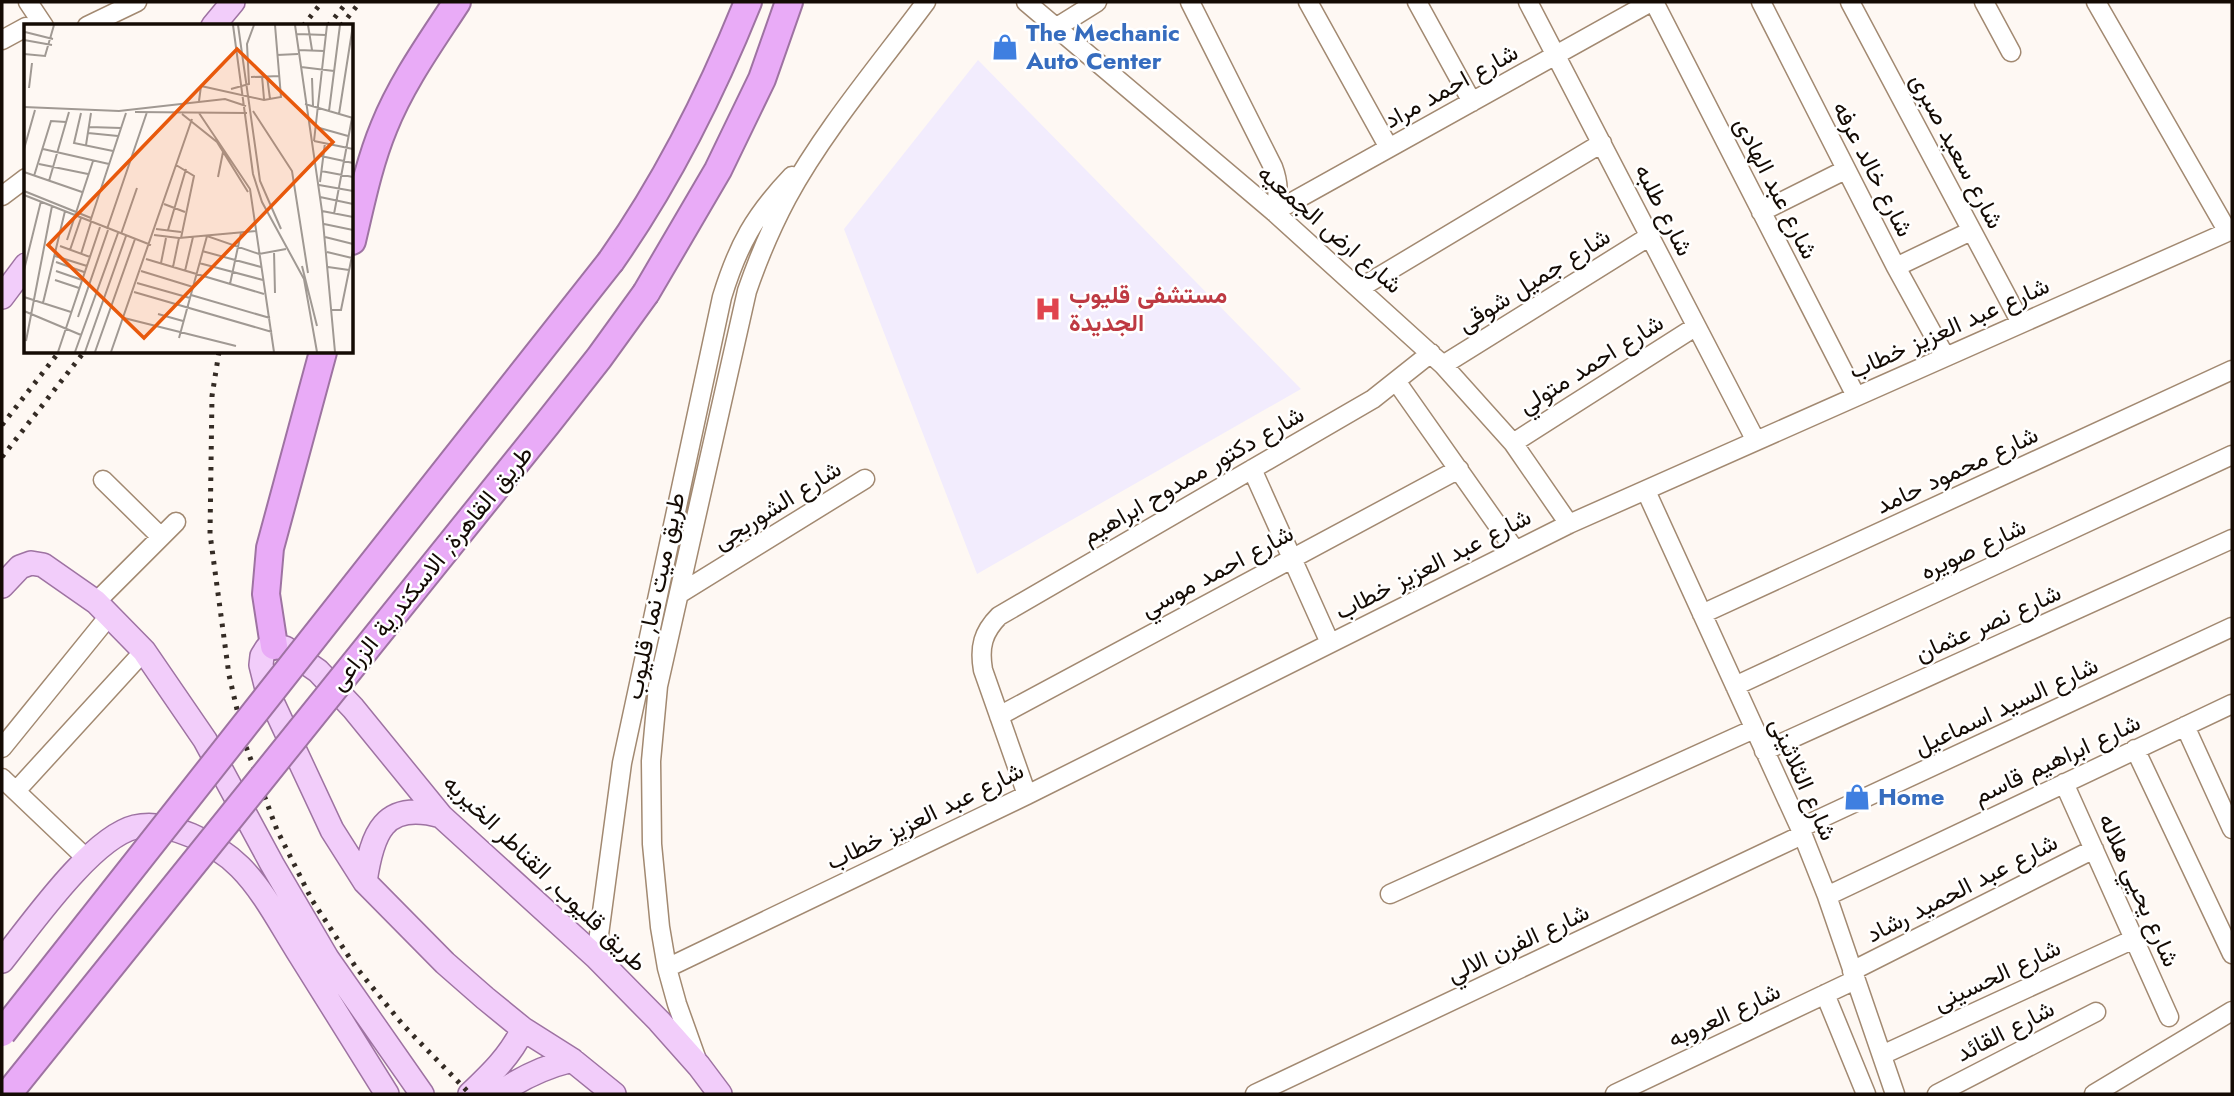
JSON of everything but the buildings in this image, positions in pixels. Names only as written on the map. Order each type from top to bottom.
[{"type":"highway","points":[[354,232],[366,181],[384,128],[408,78],[457,2]]},
{"type":"highway","name":"طريق القاهرة, الاسكندرية الزراعى","points":[[2,1033],[611,261],[645,212],[678,156],[717,79],[748,2]]},
{"type":"highway","name":"طريق القاهرة, الاسكندرية الزراعى","points":[[8,1094],[538,435],[646,293],[718,170],[762,79],[789,2]]},
{"type":"highway","points":[[274,646],[266,594],[270,548],[322,354]]},
{"type":"main road","points":[[215,24],[233,2]]},
{"type":"main road","points":[[2,297],[15,271]]},
{"type":"main road","points":[[2,586],[20,567],[43,565],[102,609],[144,651],[205,740],[327,958],[422,1094]]},
{"type":"main road","points":[[274,646],[267,648],[262,656],[261,665],[268,693],[331,830],[365,883],[445,963],[523,1029],[572,1060],[614,1094]]},
{"type":"main road","name":"طريق قليوب, القناطر الخيريه","points":[[274,646],[296,654],[318,671],[353,708],[441,816],[596,957],[700,1078],[720,1094]]},
{"type":"main road","points":[[365,883],[372,840],[384,824],[401,813],[421,811],[441,816]]},
{"type":"main road","points":[[2,961],[86,858],[113,838],[135,827],[172,828],[223,852],[242,869],[272,911],[387,1094]]},
{"type":"main road","points":[[470,1094],[504,1062],[523,1029]]},
{"type":"main road","points":[[498,1094],[549,1065],[572,1060]]},
{"type":"street","points":[[28,2],[34,24]]},
{"type":"street","points":[[91,24],[137,2]]},
{"type":"street","name":"طريق ميت نما, قليوب","points":[[700,1078],[667,968],[655,886],[651,761],[658,686],[747,291],[772,226],[816,150],[926,2]]},
{"type":"street","name":"شارع ارض الجمعيه","points":[[1026,2],[1274,212],[1437,359],[1513,443],[1569,524]]},
{"type":"street","points":[[1057,27],[1097,2]]},
{"type":"street","points":[[1190,2],[1273,167],[1278,181],[1279,197],[1274,212]]},
{"type":"street","points":[[1308,2],[1389,148]]},
{"type":"street","points":[[1417,2],[1472,103]]},
{"type":"street","name":"شارع طلبه","points":[[1528,2],[1756,441]]},
{"type":"street","name":"شارع احمد مراد","points":[[1274,212],[1652,2]]},
{"type":"street","name":"شارع عبد الهادى","points":[[1652,2],[1856,396]]},
{"type":"street","name":"شارع خالد عرفه","points":[[1761,2],[1896,267],[1945,356]]},
{"type":"street","name":"شارع سعيد صبرى","points":[[1850,2],[2021,323]]},
{"type":"street","points":[[1984,2],[2011,52]]},
{"type":"street","points":[[2096,2],[2230,231]]},
{"type":"street","points":[[2,40],[24,30]]},
{"type":"street","points":[[1360,288],[1602,143]]},
{"type":"street","name":"طريق ميت نما, قليوب","points":[[596,957],[622,763],[722,297],[734,259],[751,224],[776,192],[816,150]]},
{"type":"street","points":[[1761,212],[1846,170]]},
{"type":"street","points":[[4,189],[24,179]]},
{"type":"street","points":[[1896,267],[1971,230]]},
{"type":"street","name":"شارع عبد العزيز خطاب","points":[[667,968],[1027,795],[1569,524],[2230,231]]},
{"type":"street","name":"شارع جميل شوقى","points":[[1437,359],[1650,236]]},
{"type":"street","name":"شارع احمد متولي","points":[[1513,443],[1695,327]]},
{"type":"street","name":"شارع دكتور ممدوح ابراهيم","points":[[999,716],[980,655],[982,640],[999,615],[1373,399],[1396,381],[1437,359]]},
{"type":"street","name":"شارع محمود حامد","points":[[1702,614],[2232,370]]},
{"type":"street","points":[[1396,381],[1516,550]]},
{"type":"street","name":"شارع صويره","points":[[1735,686],[2232,455]]},
{"type":"street","points":[[1252,469],[1330,643]]},
{"type":"street","name":"شارع احمد موسي","points":[[999,716],[1458,469]]},
{"type":"street","name":"شارع الشوربجى","points":[[679,594],[865,479]]},
{"type":"street","points":[[103,480],[161,537]]},
{"type":"street","name":"شارع الثلاثينى","points":[[1646,491],[1801,832],[1827,896],[1895,1094]]},
{"type":"street","points":[[2,748],[102,609],[176,522]]},
{"type":"street","name":"شارع نصر عثمان","points":[[1764,751],[2232,539]]},
{"type":"street","name":"شارع السيد اسماعيل","points":[[1801,832],[2232,628]]},
{"type":"street","points":[[16,792],[144,651]]},
{"type":"street","name":"شارع ابراهيم قاسم","points":[[1827,896],[2232,704]]},
{"type":"street","points":[[999,716],[1027,795]]},
{"type":"street","points":[[2185,726],[2232,830]]},
{"type":"street","points":[[1390,894],[1754,729]]},
{"type":"street","points":[[2135,749],[2232,954]]},
{"type":"street","points":[[2,778],[86,858]]},
{"type":"street","name":"شارع يحيي هلاله","points":[[2064,783],[2169,1017]]},
{"type":"street","name":"شارع الفرن الالي","points":[[1255,1094],[1801,832]]},
{"type":"street","name":"شارع عبد الحميد رشاد","points":[[1853,976],[2094,849]]},
{"type":"street","name":"شارع الحسينى","points":[[1882,1055],[2134,939]]},
{"type":"street","name":"شارع العروبه","points":[[1615,1094],[1825,994],[1853,976]]},
{"type":"street","points":[[1825,994],[1866,1094]]},
{"type":"street","points":[[2094,1094],[2232,1011]]},
{"type":"street","name":"شارع القائد","points":[[1937,1094],[2096,1012]]},
{"type":"shaded area","name":"مستشفى قليوب الجديدة","points":[[978,60],[1301,389],[977,574],[844,229]]},
{"type":"railway","points":[[305,24],[322,2]]},
{"type":"railway","points":[[330,24],[347,2]]},
{"type":"railway","points":[[343,24],[360,2]]},
{"type":"railway","points":[[2,425],[57,354]]},
{"type":"railway","points":[[2,457],[82,354]]},
{"type":"railway","points":[[219,354],[212,396],[210,534],[229,675],[245,744],[277,830],[312,900],[355,966],[403,1025],[470,1094]]},
{"type":"place","name":"The Mechanic Auto Center","points":[[1005,47]]},
{"type":"place","name":"مستشفى قليوب الجديدة","points":[[1048,309]]},
{"type":"place","name":"Home","points":[[1857,797]]}]
